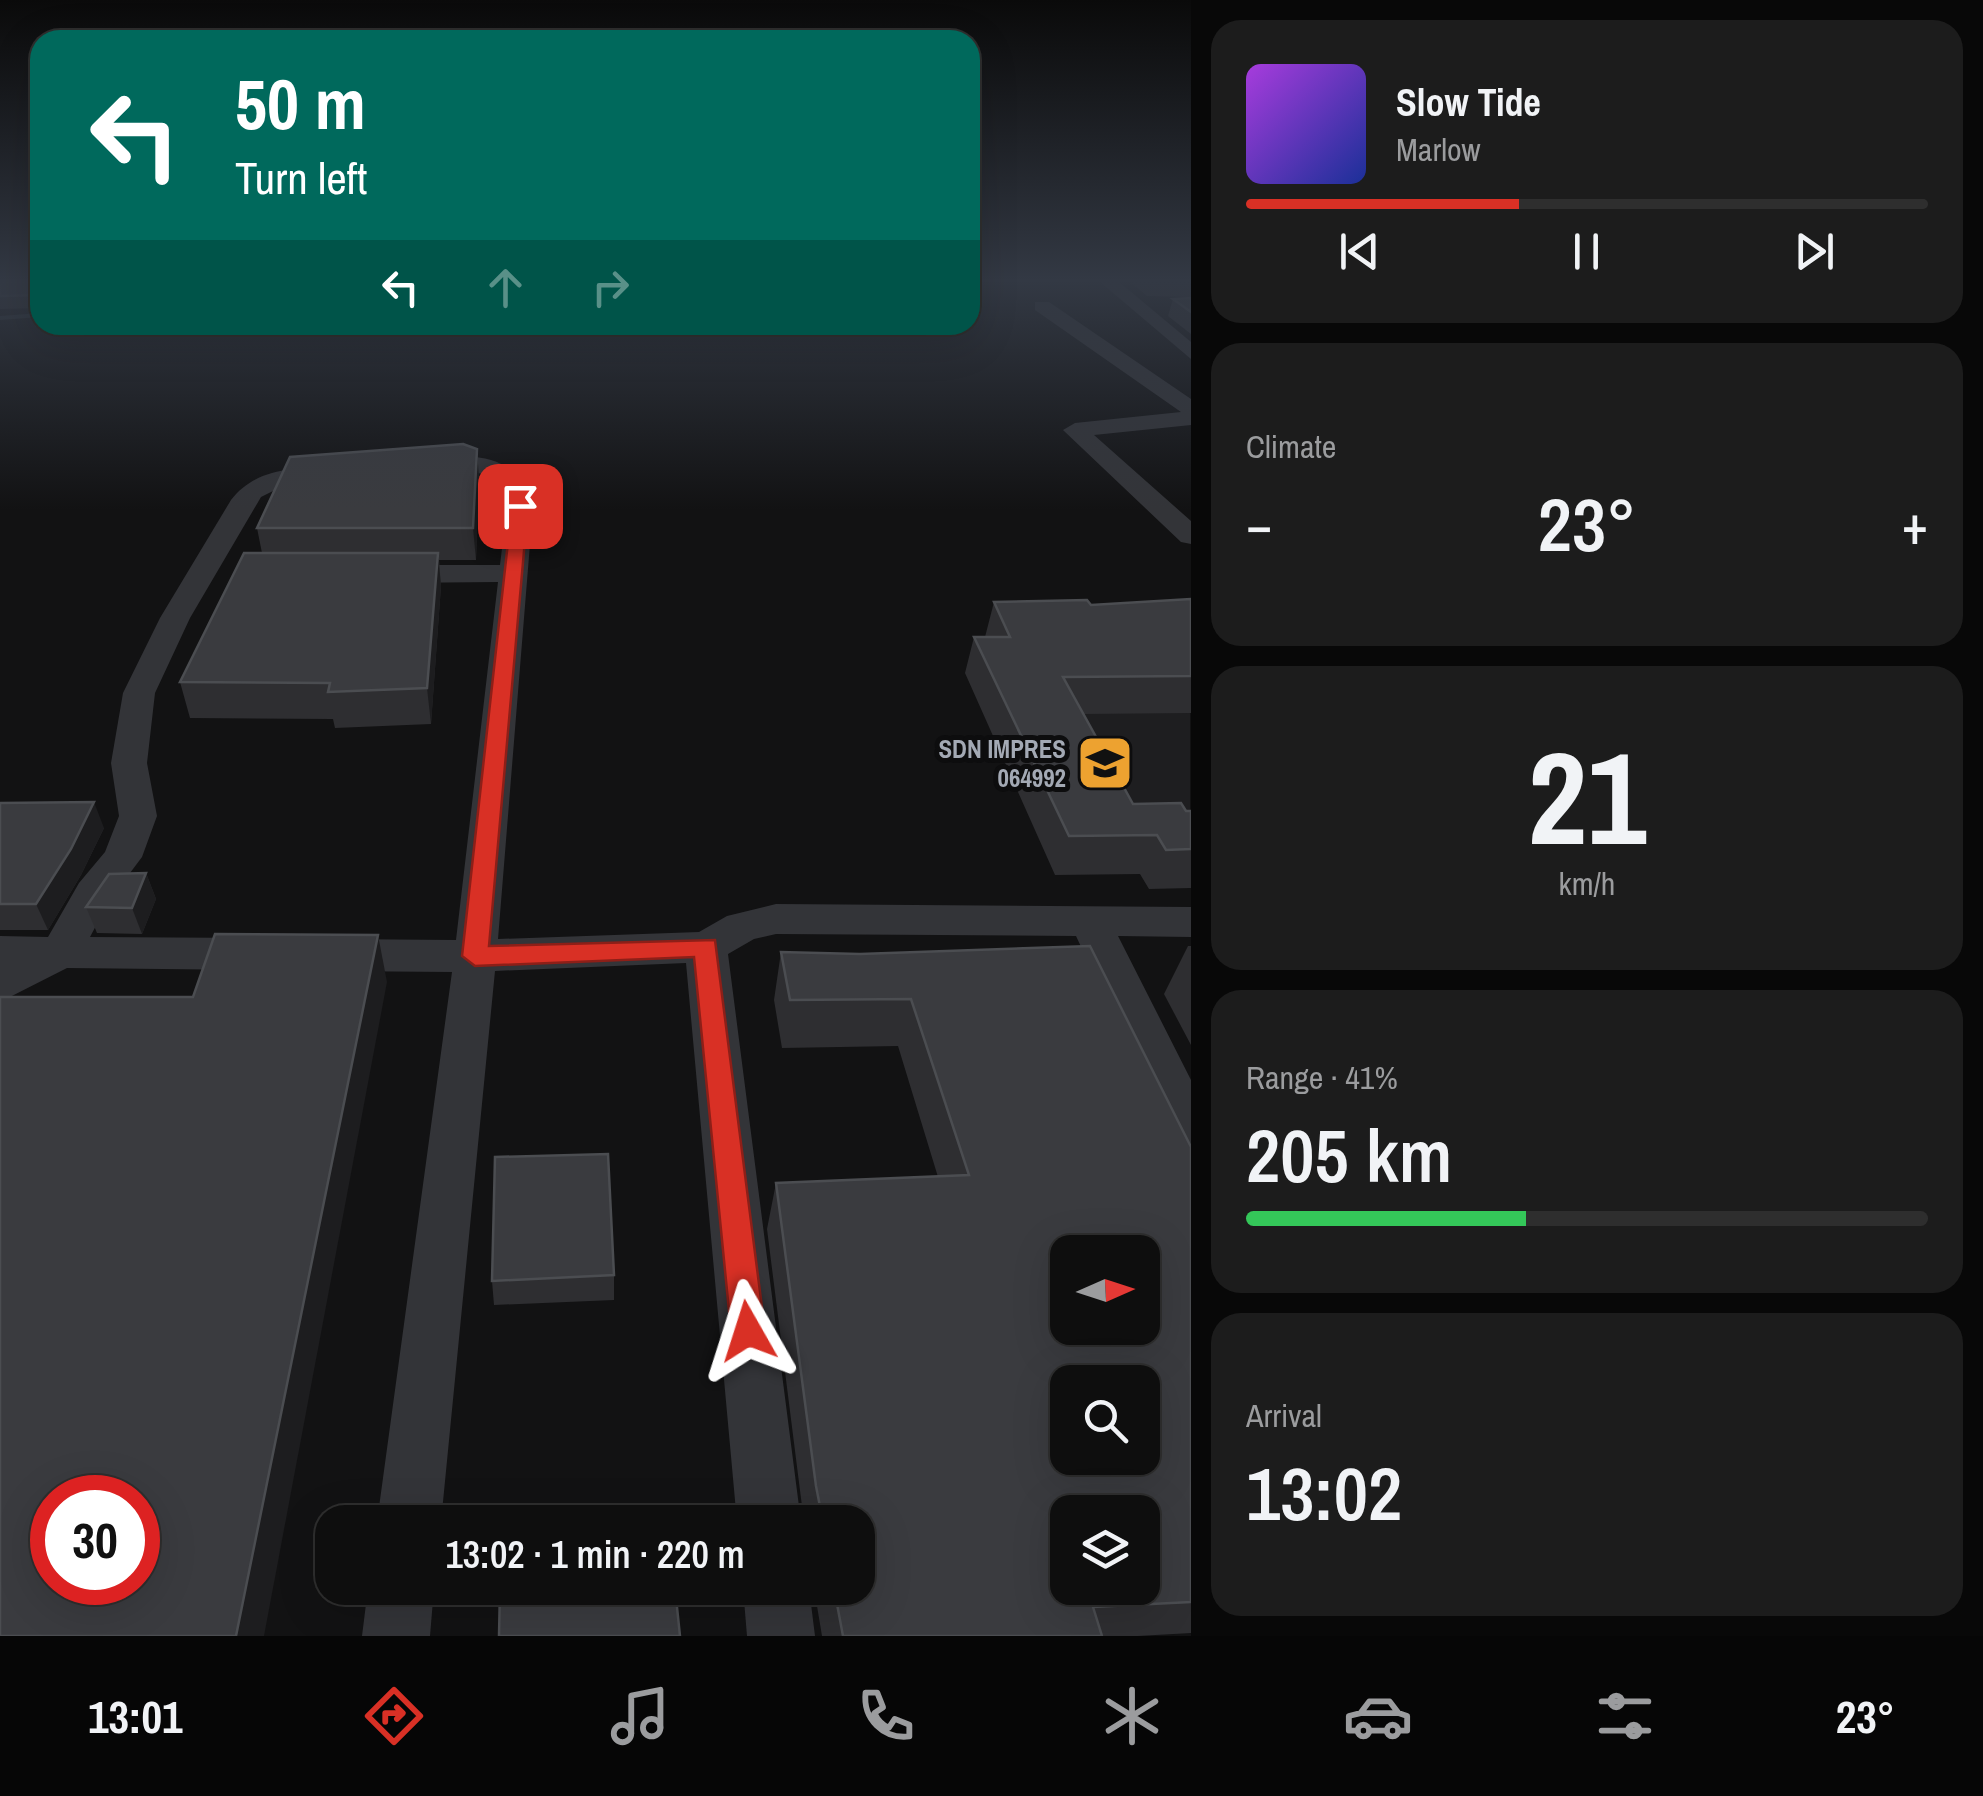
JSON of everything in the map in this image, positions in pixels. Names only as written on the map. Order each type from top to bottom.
[{"type":"street","points":[[1116,357],[1190,409]]},
{"type":"street","points":[[1190,418],[1075,430],[1190,536]]},
{"type":"street","points":[[0,984],[60,953],[136,830],[138,816],[128,763],[139,693],[201,574],[254,488],[274,478],[466,464],[492,468],[507,476],[520,506],[475,956],[411,1505]]},
{"type":"street","points":[[201,574],[240,574]]},
{"type":"street","points":[[358,574],[513,574]]},
{"type":"street","points":[[0,952],[475,956],[706,947],[742,927],[776,918],[886,916],[1190,922]]},
{"type":"street","points":[[1091,923],[1190,1131]]},
{"type":"street","points":[[706,947],[767,1505]]},
{"type":"street","points":[[396,1636],[400,1605]]},
{"type":"street","points":[[778,1605],[782,1636]]},
{"type":"shaded area","name":"SDN IMPRES 064992","points":[[976,666],[1190,666],[1190,872]]},
{"type":"building","points":[[463,444],[477,449],[473,528],[257,528],[290,457]]},
{"type":"building","points":[[244,553],[438,553],[427,688],[328,692],[330,683],[180,682]]},
{"type":"building","points":[[1191,599],[1191,676],[1063,677],[1133,804],[1181,803],[1186,811],[1191,811],[1191,849],[1166,850],[1157,835],[1069,836],[974,637],[1010,637],[994,602],[1087,600],[1091,605]]},
{"type":"building","points":[[94,802],[71,849],[36,904],[0,904],[0,803]]},
{"type":"building","points":[[146,873],[132,908],[86,907],[109,874]]},
{"type":"building","points":[[215,934],[378,935],[236,1636],[0,1636],[0,997],[193,997]]},
{"type":"building","points":[[1090,946],[1191,1147],[1191,1602],[1160,1604],[1160,1495],[1050,1495],[1050,1605],[1132,1605],[1093,1607],[1102,1636],[843,1636],[837,1605],[875,1605],[875,1505],[820,1505],[776,1183],[969,1175],[911,999],[790,1000],[781,952],[860,954]]},
{"type":"building","points":[[608,1154],[614,1275],[492,1281],[495,1157]]},
{"type":"building","points":[[500,1605],[677,1605],[680,1636],[499,1636]]},
{"type":"place","name":"SDN IMPRES 064992","points":[[1105,763]]},
{"type":"route","points":[[520,506],[475,956],[706,947],[748,1331]]}]
